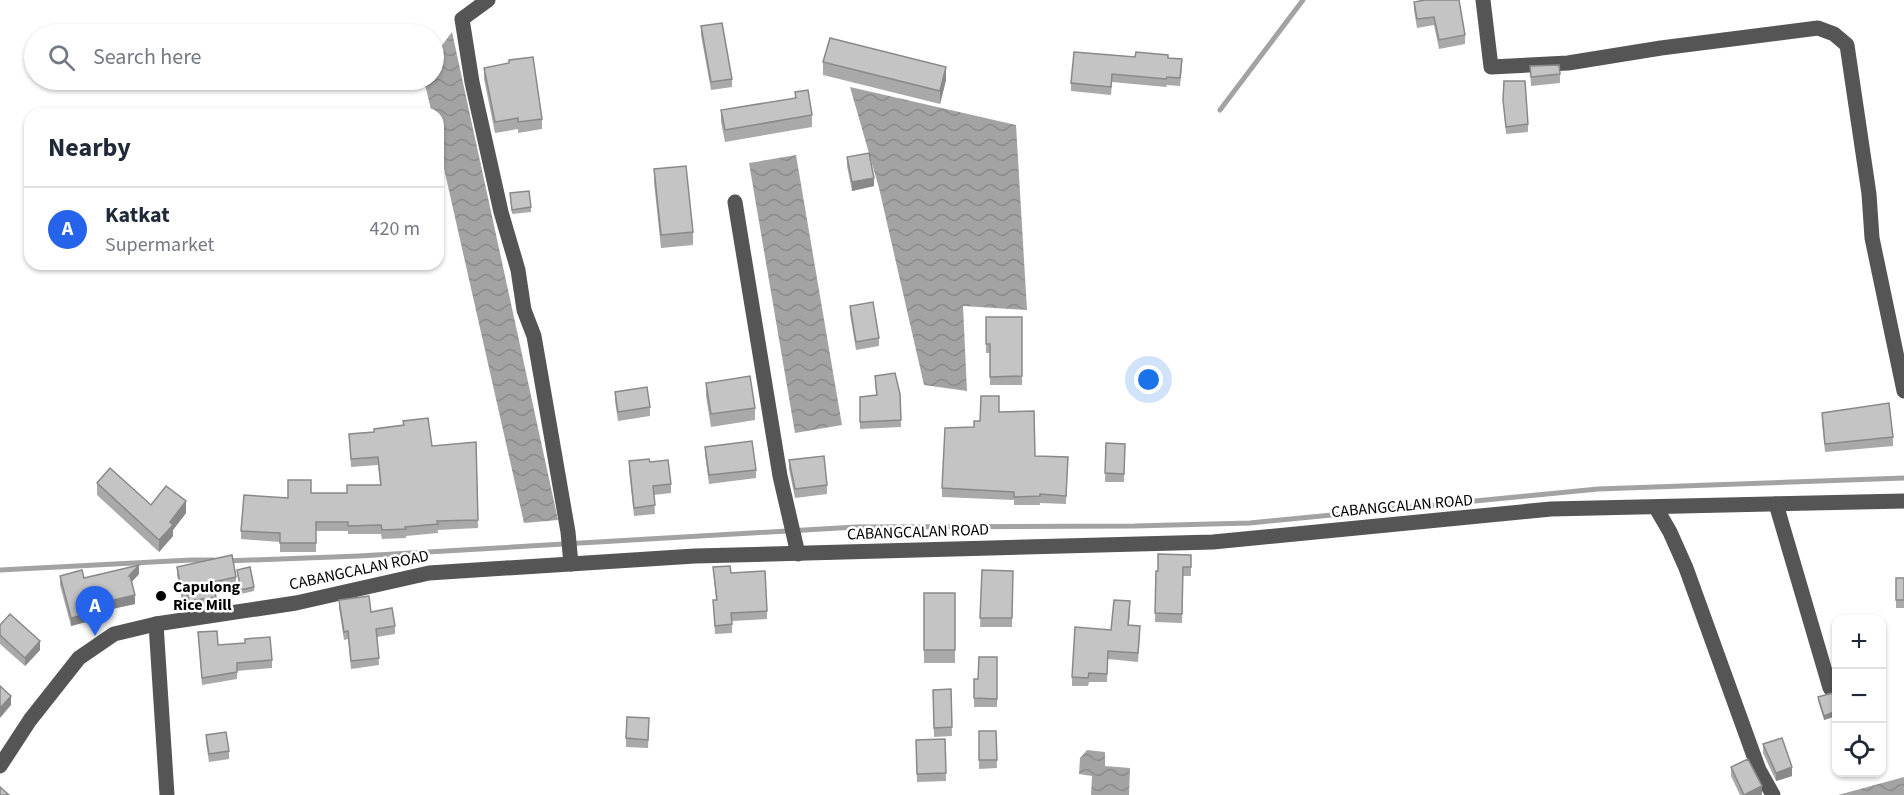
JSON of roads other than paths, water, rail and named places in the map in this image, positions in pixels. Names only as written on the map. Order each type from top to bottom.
[{"type":"street","points":[[488,0],[462,19],[472,82],[496,190],[518,270],[524,310],[534,336],[571,556]]},
{"type":"street","points":[[1483,0],[1491,67],[1568,63],[1661,48],[1818,28],[1834,34],[1847,45],[1869,194],[1872,238],[1904,391]]},
{"type":"street","points":[[735,202],[780,476],[798,554]]},
{"type":"street","name":"CABANGCALAN ROAD","points":[[0,766],[30,720],[79,658],[114,634],[156,624],[296,603],[429,573],[571,556],[798,554],[1213,542],[1551,509],[1904,501]]},
{"type":"street","points":[[1776,504],[1830,688]]},
{"type":"street","points":[[1656,508],[1686,568],[1759,770],[1773,795]]},
{"type":"street","points":[[156,624],[167,795]]},
{"type":"water","points":[[452,32],[558,520],[524,523],[444,169],[444,108],[431,108],[426,90],[444,90],[444,43]]},
{"type":"water","points":[[850,87],[1016,125],[1027,310],[963,306],[967,391],[924,385],[879,188]]},
{"type":"water","points":[[796,155],[842,425],[795,433],[749,163]]},
{"type":"water","points":[[1087,750],[1105,752],[1105,766],[1130,768],[1129,795],[1091,795],[1092,776],[1079,774],[1080,758]]},
{"type":"water","points":[[1904,777],[1904,795],[1838,795]]},
{"type":"waterway","points":[[1220,110],[1303,0]]},
{"type":"waterway","points":[[226,561],[359,556],[856,527],[1134,526],[1250,523],[1598,489],[1904,478]]},
{"type":"waterway","points":[[0,570],[214,560]]},
{"type":"place","name":"Capulong Rice Mill","points":[[161,596]]},
{"type":"place","name":"Katkat","points":[[95,636]]}]
